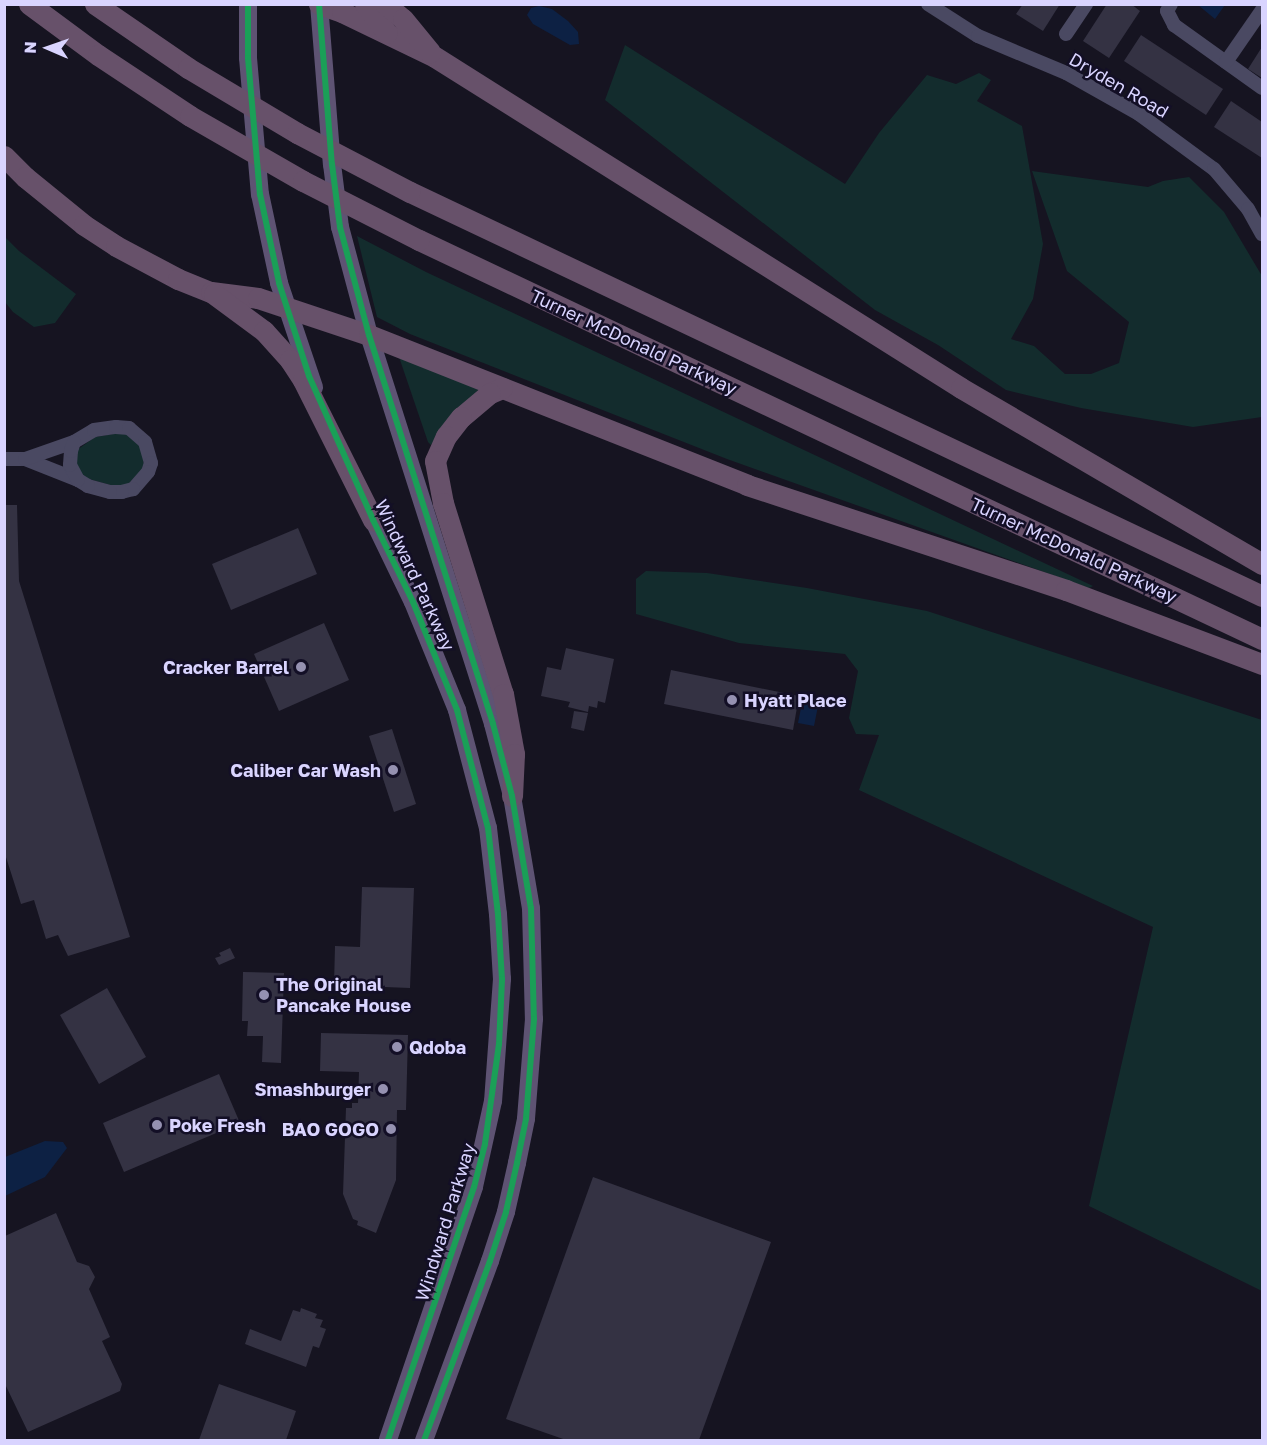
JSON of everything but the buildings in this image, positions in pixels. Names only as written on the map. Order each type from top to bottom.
[{"type":"highway","name":"Turner McDonald Parkway","points":[[29,4],[98,55],[190,116],[303,181],[419,240],[1263,639]]},
{"type":"highway","points":[[95,4],[188,68],[297,134],[410,192],[1263,596]]},
{"type":"highway","points":[[319,4],[342,12],[435,57],[961,388],[1263,564]]},
{"type":"highway","points":[[365,4],[389,35]]},
{"type":"highway","points":[[385,4],[403,19],[435,57]]},
{"type":"highway","points":[[4,156],[54,201],[116,246],[151,266],[211,292],[264,331],[290,360],[303,380],[373,520]]},
{"type":"highway","points":[[211,292],[258,298],[369,335],[747,485],[1066,590],[1263,664]]},
{"type":"highway","points":[[502,388],[490,393],[461,417],[446,436],[435,461],[443,502],[503,694],[514,754],[512,796]]},
{"type":"main road","name":"Windward Parkway","points":[[248,4],[248,58],[260,194],[286,306],[309,376],[373,520],[413,602],[457,710],[480,794],[491,858],[502,979],[500,1044],[493,1101],[474,1187],[388,1440]]},
{"type":"main road","name":"Windward Parkway","points":[[319,4],[331,153],[340,227],[369,335],[493,724],[512,796],[531,908],[534,1019],[526,1119],[506,1212],[424,1440]]},
{"type":"main road","points":[[491,858],[523,853]]},
{"type":"street","points":[[1066,34],[1086,4]]},
{"type":"street","points":[[1171,4],[1167,10],[1174,25],[1263,88]]},
{"type":"street","name":"Dryden Road","points":[[938,7],[978,36],[1066,73],[1139,114],[1214,169],[1248,209],[1263,234]]},
{"type":"street","points":[[1226,62],[1263,10]]},
{"type":"street","points":[[4,459],[26,459],[105,428],[129,428],[145,442],[151,463],[143,480],[133,489],[122,492],[98,490],[26,459]]},
{"type":"street","points":[[74,442],[70,458],[78,480]]},
{"type":"green space","points":[[625,45],[845,184],[879,133],[927,75],[956,84],[979,73],[991,80],[977,101],[1022,126],[1043,244],[1033,299],[1011,339],[1034,346],[1065,374],[1091,374],[1119,363],[1129,322],[1067,271],[1032,171],[1148,187],[1163,181],[1189,177],[1224,212],[1262,276],[1262,417],[1193,427],[1081,408],[1006,390],[938,345],[875,310],[605,100]]},
{"type":"green space","points":[[4,236],[19,251],[76,294],[55,323],[34,327],[13,312],[5,302]]},
{"type":"green space","points":[[357,236],[426,272],[1093,586],[1089,588],[727,459],[410,334],[377,317]]},
{"type":"green space","points":[[399,357],[479,389],[431,445],[428,442]]},
{"type":"green space","points":[[119,433],[128,435],[141,447],[144,464],[140,473],[128,484],[118,487],[85,478],[77,468],[77,450],[95,437]]},
{"type":"green space","points":[[646,571],[707,573],[807,588],[927,611],[1262,720],[1262,1291],[1089,1206],[1153,927],[859,790],[879,735],[856,734],[849,718],[858,671],[845,654],[739,643],[636,614],[636,579]]},
{"type":"water","points":[[1198,4],[1225,5],[1215,19]]},
{"type":"water","points":[[539,6],[552,9],[568,21],[578,32],[579,44],[570,45],[533,24],[527,15],[531,8]]},
{"type":"water","points":[[803,698],[819,701],[814,726],[798,723]]},
{"type":"water","points":[[45,1141],[63,1142],[67,1148],[45,1177],[5,1196],[5,1157]]},
{"type":"cycle path","points":[[248,4],[248,58],[260,194],[279,283],[309,376],[373,520],[413,602],[457,710],[488,828],[498,914],[502,979],[499,1044],[485,1144],[474,1187],[388,1440]]},
{"type":"cycle path","points":[[319,4],[332,164],[340,227],[369,335],[493,724],[512,796],[531,908],[534,1019],[526,1119],[506,1212],[424,1440]]},
{"type":"place","name":"Cracker Barrel","points":[[301,667]]},
{"type":"place","name":"Hyatt Place","points":[[732,700]]},
{"type":"place","name":"Caliber Car Wash","points":[[393,770]]},
{"type":"place","name":"The Original Pancake House","points":[[264,995]]},
{"type":"place","name":"Qdoba","points":[[397,1047]]},
{"type":"place","name":"Smashburger","points":[[383,1089]]},
{"type":"place","name":"Poke Fresh","points":[[157,1125]]},
{"type":"place","name":"BAO GOGO","points":[[391,1129]]}]
